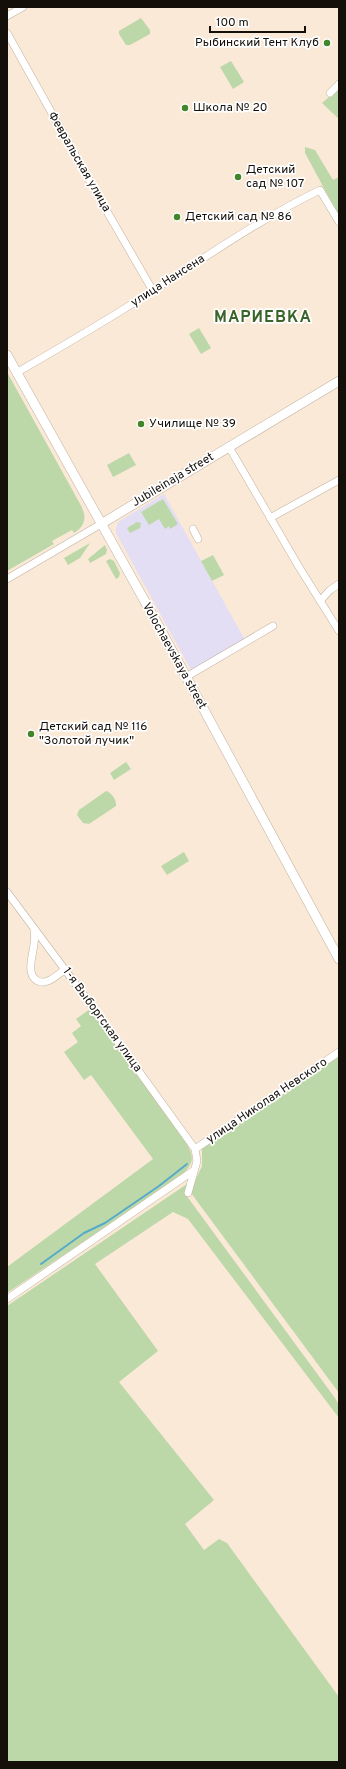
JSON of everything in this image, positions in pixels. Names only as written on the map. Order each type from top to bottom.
[{"type":"street","points":[[7,16],[23,7]]},
{"type":"street","name":"Февральская улица","points":[[7,32],[101,201],[154,291]]},
{"type":"street","points":[[330,93],[339,84]]},
{"type":"street","name":"улица Нансена","points":[[16,372],[154,291],[267,218],[320,190],[339,222]]},
{"type":"street","name":"Volochaevskaya street","points":[[7,355],[186,677],[339,959]]},
{"type":"street","name":"Jubileinaja street","points":[[7,579],[339,381]]},
{"type":"street","points":[[229,446],[270,518],[339,631]]},
{"type":"street","points":[[270,518],[339,480]]},
{"type":"street","points":[[193,529],[198,539]]},
{"type":"street","points":[[320,601],[330,590],[339,584]]},
{"type":"street","points":[[186,677],[273,626]]},
{"type":"street","name":"1-я Выборгская улица","points":[[7,892],[65,969],[195,1149]]},
{"type":"street","points":[[31,925],[35,939],[31,970],[34,978],[40,982],[45,982],[65,969]]},
{"type":"street","name":"улица Николая Невского","points":[[195,1149],[339,1052]]},
{"type":"street","points":[[188,1192],[197,1157],[195,1149]]},
{"type":"street","points":[[7,1299],[193,1171]]},
{"type":"shaded area","points":[[164,494],[245,640],[192,672],[116,533],[118,522]]},
{"type":"green space","points":[[141,18],[150,30],[150,34],[130,45],[126,45],[119,34],[119,31]]},
{"type":"green space","points":[[231,61],[244,82],[233,89],[220,67]]},
{"type":"green space","points":[[339,88],[339,119],[322,103]]},
{"type":"green space","points":[[305,147],[315,150],[333,180],[339,177],[339,216],[305,153]]},
{"type":"green space","points":[[199,328],[211,348],[201,354],[189,334]]},
{"type":"green space","points":[[7,372],[81,506],[84,515],[84,522],[79,530],[74,533],[72,530],[52,541],[54,544],[7,571]]},
{"type":"green space","points":[[129,453],[136,465],[113,477],[107,465]]},
{"type":"green space","points":[[163,499],[178,524],[170,529],[169,526],[165,529],[159,519],[149,525],[141,512]]},
{"type":"green space","points":[[137,522],[141,523],[140,528],[130,533],[127,528]]},
{"type":"green space","points":[[90,543],[80,558],[68,565],[64,558]]},
{"type":"green space","points":[[105,545],[107,550],[106,554],[90,563],[88,559]]},
{"type":"green space","points":[[213,555],[224,575],[212,581],[201,561]]},
{"type":"green space","points":[[110,559],[114,561],[120,573],[119,577],[116,579],[106,561]]},
{"type":"green space","points":[[126,762],[131,769],[114,780],[110,773]]},
{"type":"green space","points":[[106,791],[110,793],[116,801],[116,806],[89,824],[83,823],[77,815],[79,810]]},
{"type":"green space","points":[[184,852],[189,861],[167,875],[161,866]]},
{"type":"green space","points":[[90,1009],[186,1143],[192,1157],[191,1164],[181,1176],[7,1293],[7,1267],[153,1159],[91,1075],[84,1080],[64,1052],[78,1042],[72,1033],[81,1026],[76,1019]]},
{"type":"green space","points":[[339,1055],[339,1393],[191,1193],[192,1187],[202,1166],[202,1149],[205,1146]]},
{"type":"green space","points":[[187,1184],[186,1195],[335,1398],[339,1405],[339,1418],[188,1219],[173,1212],[95,1264],[158,1351],[119,1382],[214,1500],[185,1524],[204,1550],[219,1539],[227,1543],[339,1697],[339,1762],[7,1762],[7,1306]]},
{"type":"waterway","points":[[41,1264],[84,1233],[105,1223],[159,1186],[187,1164]]},
{"type":"place","name":"Рыбинский Тент Клуб","points":[[327,43]]},
{"type":"place","name":"Школа № 20","points":[[185,108]]},
{"type":"place","name":"Детский сад № 107","points":[[238,177]]},
{"type":"place","name":"Детский сад № 86","points":[[177,217]]},
{"type":"place","name":"Училище № 39","points":[[141,424]]},
{"type":"place","name":"Детский сад № 116 \"Золотой лучик\"","points":[[31,734]]},
{"type":"district","name":"МАРИЕВКА","points":[[263,318]]}]
